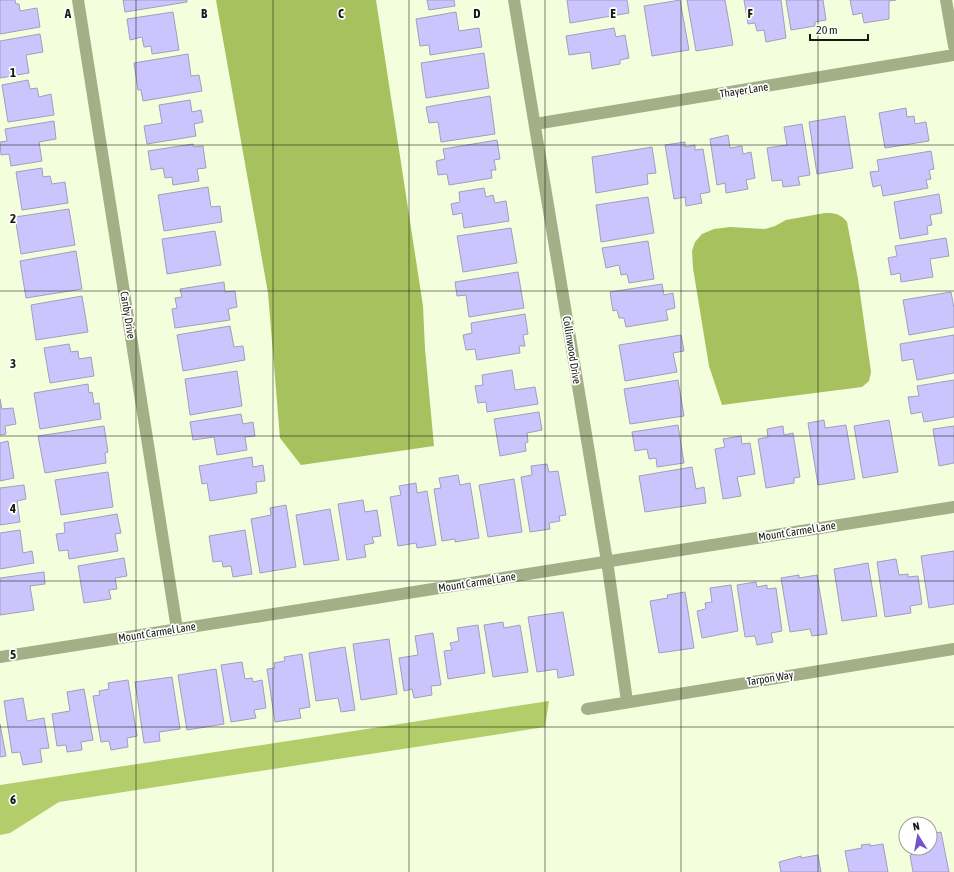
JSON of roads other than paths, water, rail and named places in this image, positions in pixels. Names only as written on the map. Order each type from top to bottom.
[{"type":"street","name":"Canby Drive","points":[[78,0],[177,629]]},
{"type":"street","name":"Collinwood Drive","points":[[514,0],[607,561],[627,701]]},
{"type":"street","points":[[946,0],[954,46]]},
{"type":"street","name":"Thayer Lane","points":[[535,124],[954,55]]},
{"type":"street","name":"Mount Carmel Lane","points":[[0,657],[954,507]]},
{"type":"street","name":"Tarpon Way","points":[[587,709],[627,701],[954,649]]}]
